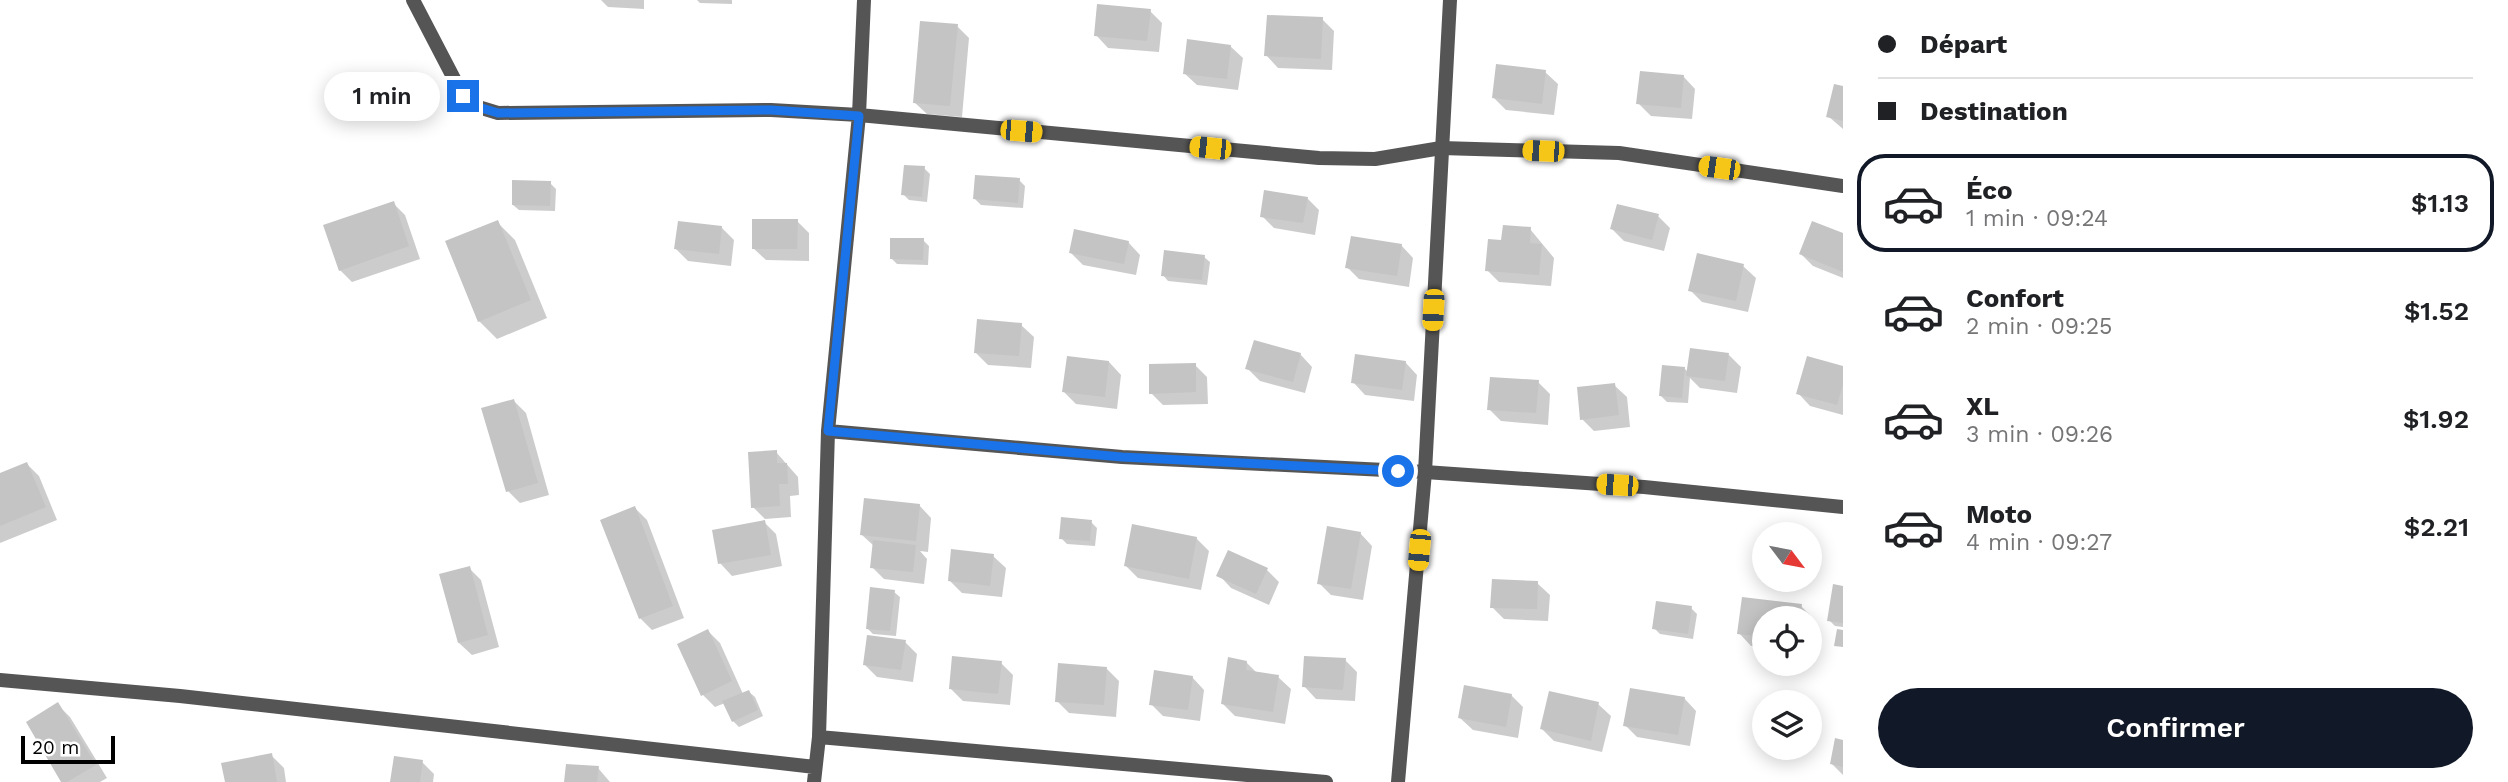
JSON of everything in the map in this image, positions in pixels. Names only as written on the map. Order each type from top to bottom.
[{"type":"street","points":[[413,0],[463,96],[475,106],[498,113],[771,110],[1319,158],[1375,159],[1441,148],[1619,153],[1843,186]]},
{"type":"street","points":[[814,782],[819,737],[828,431],[859,116],[864,0]]},
{"type":"street","points":[[1398,782],[1425,472],[1450,0]]},
{"type":"street","points":[[828,431],[1122,457],[1644,486],[1843,507]]},
{"type":"street","points":[[0,680],[194,698],[815,767]]},
{"type":"street","points":[[819,737],[1326,782]]},
{"type":"building","points":[[1097,4],[1151,9],[1147,41],[1094,36]]},
{"type":"building","points":[[1267,15],[1323,17],[1321,59],[1264,56]]},
{"type":"building","points":[[920,21],[958,24],[950,106],[913,103]]},
{"type":"building","points":[[1187,39],[1231,45],[1227,79],[1183,74]]},
{"type":"building","points":[[1496,64],[1546,70],[1542,104],[1492,98]]},
{"type":"building","points":[[1640,71],[1684,75],[1681,108],[1636,104]]},
{"type":"building","points":[[1834,84],[1843,86],[1843,121],[1826,117]]},
{"type":"building","points":[[904,165],[925,166],[922,197],[901,195]]},
{"type":"building","points":[[975,175],[1020,178],[1018,203],[973,199]]},
{"type":"building","points":[[512,180],[551,181],[550,206],[512,205]]},
{"type":"building","points":[[1264,190],[1308,197],[1303,223],[1260,217]]},
{"type":"building","points":[[394,201],[409,246],[339,271],[323,225]]},
{"type":"building","points":[[1617,204],[1659,214],[1652,240],[1610,229]]},
{"type":"building","points":[[752,219],[798,219],[797,249],[752,249]]},
{"type":"building","points":[[498,220],[531,300],[478,322],[445,241]]},
{"type":"building","points":[[678,221],[722,226],[719,254],[674,249]]},
{"type":"building","points":[[1812,221],[1843,233],[1843,272],[1799,254]]},
{"type":"building","points":[[1503,225],[1531,227],[1530,243],[1542,244],[1539,275],[1485,271],[1488,239],[1501,240]]},
{"type":"building","points":[[1074,229],[1129,241],[1124,264],[1069,253]]},
{"type":"building","points":[[1351,236],[1402,244],[1397,276],[1345,268]]},
{"type":"building","points":[[890,238],[924,238],[923,260],[890,259]]},
{"type":"building","points":[[1164,250],[1205,255],[1202,280],[1161,276]]},
{"type":"building","points":[[1697,253],[1744,264],[1736,301],[1688,291]]},
{"type":"building","points":[[977,319],[1022,323],[1019,356],[974,353]]},
{"type":"building","points":[[1254,340],[1301,353],[1293,382],[1245,369]]},
{"type":"building","points":[[1690,348],[1729,353],[1725,381],[1686,376]]},
{"type":"building","points":[[1355,354],[1406,361],[1402,390],[1351,383]]},
{"type":"building","points":[[1067,356],[1109,361],[1105,397],[1062,392]]},
{"type":"building","points":[[1807,356],[1843,366],[1843,384],[1837,405],[1796,394]]},
{"type":"building","points":[[1196,363],[1196,392],[1149,394],[1149,364]]},
{"type":"building","points":[[1662,365],[1685,367],[1682,398],[1659,396]]},
{"type":"building","points":[[1490,377],[1539,380],[1536,413],[1487,410]]},
{"type":"building","points":[[1615,383],[1619,415],[1580,420],[1577,387]]},
{"type":"building","points":[[514,399],[538,483],[506,492],[481,408]]},
{"type":"building","points":[[777,450],[777,463],[787,463],[788,484],[779,484],[780,506],[751,508],[748,452]]},
{"type":"building","points":[[27,462],[46,507],[0,526],[0,473]]},
{"type":"building","points":[[864,498],[920,504],[916,541],[860,535]]},
{"type":"building","points":[[635,506],[673,606],[639,619],[600,520]]},
{"type":"building","points":[[1061,517],[1092,520],[1090,541],[1059,539]]},
{"type":"building","points":[[765,520],[771,555],[718,564],[712,530]]},
{"type":"building","points":[[1132,524],[1197,537],[1189,579],[1124,566]]},
{"type":"building","points":[[1327,526],[1361,532],[1351,589],[1317,584]]},
{"type":"building","points":[[873,540],[916,545],[913,572],[870,568]]},
{"type":"building","points":[[951,549],[994,554],[990,586],[948,581]]},
{"type":"building","points":[[1228,550],[1268,568],[1256,594],[1216,576]]},
{"type":"building","points":[[470,566],[488,635],[458,643],[439,574]]},
{"type":"building","points":[[1492,579],[1538,581],[1537,609],[1490,608]]},
{"type":"building","points":[[1833,584],[1843,586],[1843,623],[1827,621]]},
{"type":"building","points":[[870,587],[895,590],[890,631],[866,629]]},
{"type":"building","points":[[1742,597],[1802,604],[1752,606],[1752,636],[1737,634]]},
{"type":"building","points":[[1656,601],[1692,606],[1688,634],[1652,629]]},
{"type":"building","points":[[708,629],[732,681],[701,696],[677,644]]},
{"type":"building","points":[[1837,629],[1843,630],[1843,647],[1834,646]]},
{"type":"building","points":[[867,635],[906,640],[901,670],[863,665]]},
{"type":"building","points":[[952,656],[1002,661],[998,694],[949,689]]},
{"type":"building","points":[[1304,656],[1346,658],[1343,690],[1302,687]]},
{"type":"building","points":[[1228,657],[1247,661],[1246,670],[1279,675],[1273,712],[1221,704]]},
{"type":"building","points":[[1058,663],[1107,667],[1104,705],[1055,702]]},
{"type":"building","points":[[1154,670],[1193,676],[1188,710],[1149,705]]},
{"type":"building","points":[[1464,685],[1512,694],[1506,727],[1458,718]]},
{"type":"building","points":[[1630,688],[1685,697],[1678,735],[1623,726]]},
{"type":"building","points":[[749,690],[758,710],[732,722],[722,701]]},
{"type":"building","points":[[1549,691],[1599,702],[1591,741],[1540,729]]},
{"type":"building","points":[[58,702],[96,765],[67,782],[61,782],[26,722]]},
{"type":"building","points":[[1835,738],[1843,740],[1843,767],[1830,764]]},
{"type":"building","points":[[272,753],[277,782],[225,782],[221,763]]},
{"type":"building","points":[[394,756],[423,760],[420,782],[390,782]]},
{"type":"building","points":[[566,764],[599,766],[597,782],[564,782]]},
{"type":"route","points":[[463,96],[475,106],[498,113],[771,110],[859,116],[828,431],[1122,457],[1398,471]]}]
